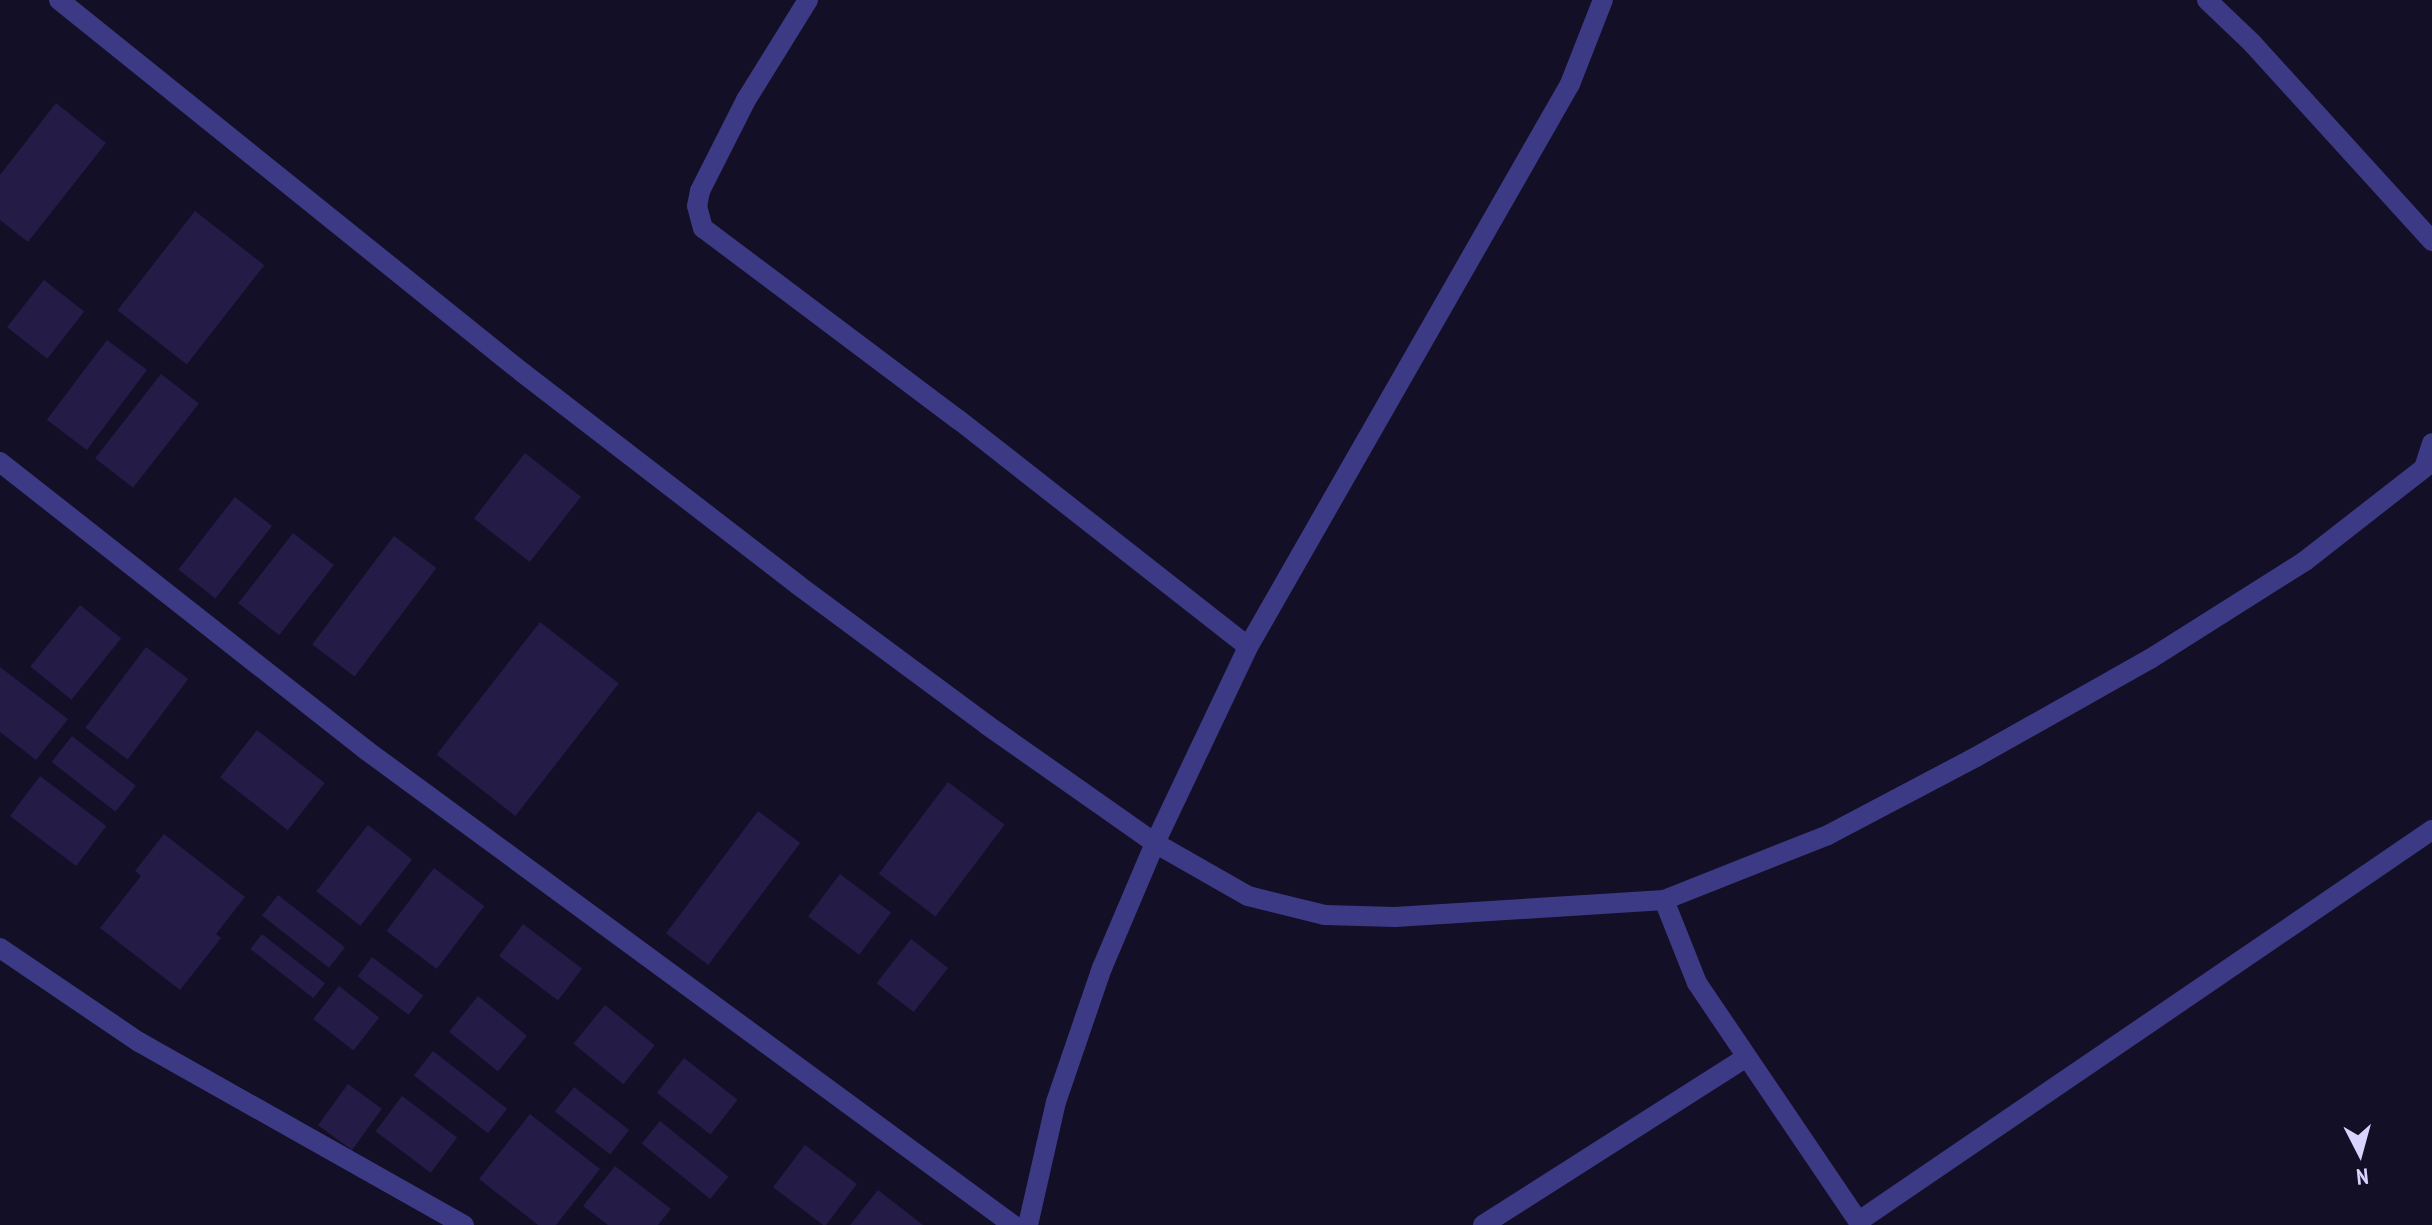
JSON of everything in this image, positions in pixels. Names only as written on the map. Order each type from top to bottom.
[{"type":"street","points":[[59,0],[452,316],[798,585],[1155,843],[1248,896],[1325,915],[1395,917],[1664,900],[1828,835],[2083,697],[2305,561],[2428,467],[2432,443]]},
{"type":"street","points":[[808,0],[746,100],[700,191],[697,206],[703,228],[959,420],[1248,647]]},
{"type":"street","points":[[1028,1225],[1056,1102],[1102,968],[1155,843],[1248,647],[1570,84],[1603,0]]},
{"type":"street","points":[[2207,0],[2271,63],[2432,241]]},
{"type":"street","points":[[0,462],[366,750],[1013,1225]]},
{"type":"street","points":[[1664,900],[1697,983],[1745,1058],[1860,1223],[2432,830]]},
{"type":"street","points":[[0,948],[139,1042],[464,1225]]},
{"type":"street","points":[[1483,1225],[1745,1058]]},
{"type":"building","points":[[56,103],[106,143],[28,242],[0,220],[0,175]]},
{"type":"building","points":[[195,211],[264,265],[187,364],[117,310]]},
{"type":"building","points":[[44,280],[84,311],[47,359],[7,327]]},
{"type":"building","points":[[107,340],[147,370],[87,450],[47,420]]},
{"type":"building","points":[[161,374],[199,404],[133,488],[95,458]]},
{"type":"building","points":[[525,453],[581,497],[530,562],[474,518]]},
{"type":"building","points":[[235,497],[272,526],[215,598],[178,569]]},
{"type":"building","points":[[293,533],[334,565],[279,635],[238,603]]},
{"type":"building","points":[[394,536],[436,568],[354,677],[312,645]]},
{"type":"building","points":[[80,605],[121,638],[71,700],[30,666]]},
{"type":"building","points":[[540,622],[619,684],[515,816],[437,754]]},
{"type":"building","points":[[146,647],[188,679],[128,760],[85,728]]},
{"type":"building","points":[[0,667],[68,719],[36,760],[0,732]]},
{"type":"building","points":[[257,730],[325,783],[288,830],[220,777]]},
{"type":"building","points":[[72,736],[136,786],[116,812],[52,762]]},
{"type":"building","points":[[40,776],[106,826],[76,866],[10,816]]},
{"type":"building","points":[[948,782],[1005,825],[935,917],[879,874]]},
{"type":"building","points":[[758,811],[800,843],[708,965],[666,933]]},
{"type":"building","points":[[368,825],[412,859],[360,926],[316,891]]},
{"type":"building","points":[[164,834],[245,897],[216,934],[221,938],[180,990],[100,928],[141,876],[135,871]]},
{"type":"building","points":[[434,868],[484,906],[437,969],[386,931]]},
{"type":"building","points":[[840,874],[891,913],[859,955],[808,916]]},
{"type":"building","points":[[278,895],[345,947],[329,968],[262,915]]},
{"type":"building","points":[[523,924],[582,969],[558,1000],[499,956]]},
{"type":"building","points":[[262,934],[325,983],[313,998],[250,949]]},
{"type":"building","points":[[911,939],[948,968],[914,1012],[877,983]]},
{"type":"building","points":[[372,957],[423,996],[409,1015],[358,976]]},
{"type":"building","points":[[339,986],[379,1017],[353,1050],[313,1019]]},
{"type":"building","points":[[478,996],[527,1036],[498,1071],[449,1032]]},
{"type":"building","points":[[605,1005],[655,1045],[623,1084],[574,1044]]},
{"type":"building","points":[[433,1051],[507,1109],[488,1133],[414,1075]]},
{"type":"building","points":[[684,1058],[738,1100],[710,1135],[657,1093]]},
{"type":"building","points":[[348,1084],[382,1109],[352,1150],[318,1125]]},
{"type":"building","points":[[574,1087],[629,1130],[610,1155],[555,1111]]},
{"type":"building","points":[[402,1096],[457,1138],[431,1173],[376,1131]]},
{"type":"building","points":[[530,1114],[600,1169],[556,1225],[538,1225],[479,1179]]},
{"type":"building","points":[[660,1121],[728,1176],[710,1199],[642,1144]]},
{"type":"building","points":[[805,1145],[857,1184],[826,1225],[773,1187]]},
{"type":"building","points":[[615,1166],[671,1209],[658,1225],[608,1225],[583,1206]]},
{"type":"building","points":[[878,1190],[923,1225],[850,1225]]}]
